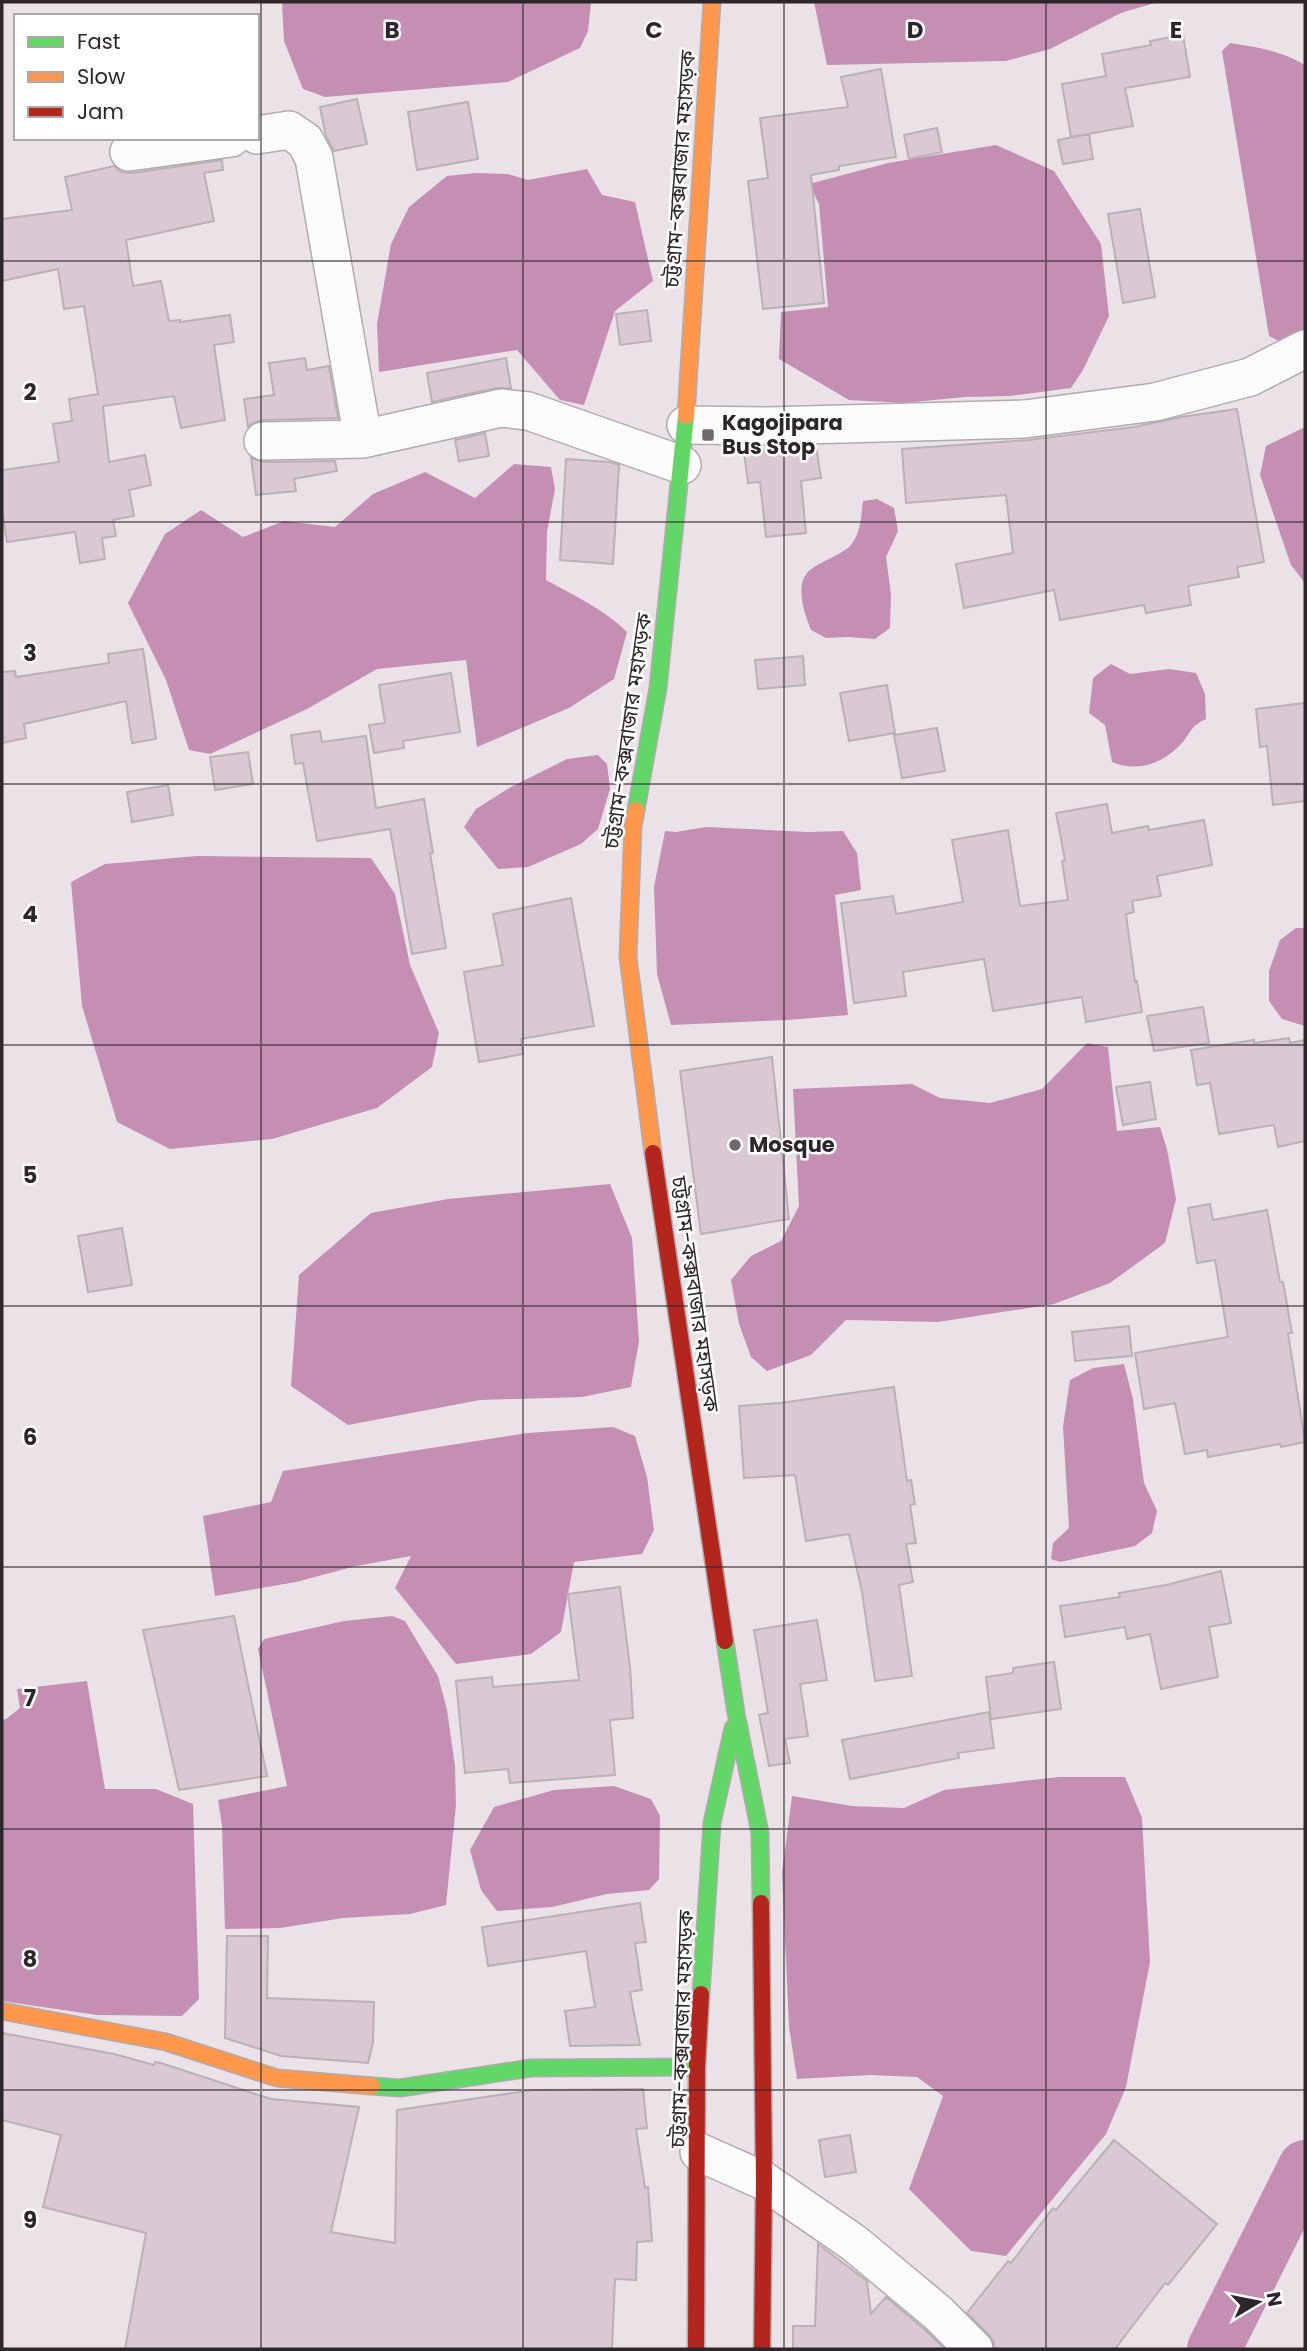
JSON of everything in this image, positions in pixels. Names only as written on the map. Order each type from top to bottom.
[{"type":"main road","name":"চট্টগ্রাম-কক্সবাজার মহাসড়ক","points":[[712,2],[686,425],[658,688],[633,826],[628,957],[664,1235],[736,1713],[760,1833],[764,2181],[762,2349]]},
{"type":"main road","name":"চট্টগ্রাম-কক্সবাজার মহাসড়ক","points":[[696,2349],[699,2152],[697,2067],[712,1824],[736,1713]]},
{"type":"main road","points":[[2,2011],[166,2042],[277,2078],[386,2087],[400,2088],[531,2068],[697,2067]]},
{"type":"street","points":[[259,135],[289,130],[304,141],[314,158],[363,439]]},
{"type":"street","points":[[129,152],[216,140]]},
{"type":"street","points":[[686,425],[768,426],[1025,419],[1155,402],[1250,377],[1305,349]]},
{"type":"street","points":[[263,441],[363,439],[501,408],[528,411],[682,465]]},
{"type":"street","points":[[699,2152],[764,2181],[854,2243],[938,2313],[974,2349]]},
{"type":"shaded area","points":[[282,2],[591,2],[588,31],[580,48],[508,82],[325,97],[303,89],[284,41]]},
{"type":"shaded area","points":[[814,2],[1158,2],[1121,13],[1050,49],[1006,61],[827,65]]},
{"type":"shaded area","points":[[1230,43],[1278,53],[1305,65],[1305,331],[1279,341],[1269,336],[1222,51]]},
{"type":"shaded area","points":[[996,145],[1054,171],[1101,244],[1109,316],[1083,370],[1071,388],[1011,396],[903,403],[849,400],[779,359],[781,312],[828,307],[819,204],[809,184],[888,163]]},
{"type":"shaded area","points":[[587,169],[602,195],[635,202],[653,281],[615,311],[584,405],[560,400],[517,350],[379,372],[377,324],[391,244],[409,207],[447,176],[508,174],[528,180]]},
{"type":"shaded area","points":[[1305,427],[1305,583],[1291,565],[1260,475],[1266,446]]},
{"type":"shaded area","points":[[514,464],[551,467],[555,489],[547,532],[546,580],[598,609],[627,632],[614,679],[569,708],[477,747],[466,660],[377,669],[307,709],[210,754],[189,750],[166,680],[128,603],[165,534],[201,510],[243,537],[284,521],[335,527],[373,494],[425,472],[475,498]]},
{"type":"shaded area","points":[[877,499],[894,508],[898,531],[886,557],[891,594],[890,628],[875,639],[826,638],[811,630],[802,602],[803,579],[810,570],[849,547],[858,531],[863,501]]},
{"type":"shaded area","points":[[1111,664],[1130,674],[1169,669],[1196,673],[1205,694],[1206,719],[1193,728],[1172,753],[1156,762],[1130,766],[1112,762],[1105,725],[1089,713],[1093,678]]},
{"type":"shaded area","points":[[598,755],[607,764],[610,789],[598,829],[581,844],[528,867],[498,869],[464,827],[476,809],[509,788],[567,759]]},
{"type":"shaded area","points":[[706,827],[843,831],[857,853],[861,890],[835,895],[848,1015],[671,1025],[657,974],[654,887],[665,831]]},
{"type":"shaded area","points":[[197,856],[371,858],[395,894],[410,965],[439,1033],[432,1067],[377,1108],[272,1139],[170,1149],[117,1122],[82,1006],[71,882],[105,864]]},
{"type":"shaded area","points":[[1296,928],[1305,928],[1305,1026],[1282,1019],[1269,1001],[1269,971],[1280,940]]},
{"type":"shaded area","points":[[1087,1043],[1108,1047],[1117,1131],[1160,1127],[1176,1199],[1165,1243],[1110,1283],[1054,1304],[938,1322],[846,1320],[811,1355],[767,1371],[751,1357],[739,1324],[731,1280],[751,1256],[781,1241],[799,1206],[793,1089],[912,1084],[940,1098],[990,1103],[1042,1089]]},
{"type":"shaded area","points":[[610,1184],[632,1238],[639,1341],[631,1387],[582,1397],[480,1400],[348,1425],[291,1386],[299,1275],[371,1213],[448,1199]]},
{"type":"shaded area","points":[[1124,1364],[1133,1399],[1144,1483],[1157,1511],[1152,1533],[1135,1546],[1060,1562],[1051,1559],[1053,1543],[1069,1528],[1063,1427],[1070,1380],[1093,1368]]},
{"type":"shaded area","points":[[613,1427],[635,1436],[647,1477],[654,1530],[642,1554],[574,1562],[561,1632],[531,1654],[456,1664],[395,1588],[411,1556],[356,1566],[296,1582],[215,1596],[203,1516],[271,1502],[283,1471],[528,1433]]},
{"type":"shaded area","points":[[392,1616],[405,1621],[438,1676],[447,1710],[455,1766],[456,1805],[446,1905],[410,1914],[343,1918],[280,1928],[225,1929],[222,1826],[218,1800],[287,1786],[258,1649],[264,1639],[344,1621]]},
{"type":"shaded area","points":[[87,1681],[105,1789],[156,1789],[193,1804],[199,1999],[182,2016],[97,2015],[2,2001],[2,1720],[20,1708],[17,1689]]},
{"type":"shaded area","points":[[1059,1777],[1125,1777],[1142,1818],[1150,1962],[1126,2087],[1106,2134],[1006,2256],[971,2251],[909,2189],[943,2096],[917,2077],[871,2075],[797,2079],[789,2027],[782,1873],[792,1796],[852,1806],[904,1808],[944,1790]]},
{"type":"shaded area","points":[[614,1786],[651,1799],[660,1816],[659,1879],[649,1890],[607,1894],[552,1907],[497,1911],[481,1890],[470,1850],[494,1807],[554,1790]]},
{"type":"building","points":[[1183,35],[1190,77],[1125,88],[1133,126],[1071,137],[1062,84],[1106,76],[1102,54],[1151,45],[1150,41]]},
{"type":"building","points":[[881,69],[896,157],[839,166],[839,170],[811,175],[824,303],[763,309],[748,181],[768,178],[760,118],[848,107],[841,77]]},
{"type":"building","points":[[357,99],[367,144],[334,151],[326,136],[320,107]]},
{"type":"building","points":[[468,102],[478,159],[417,170],[408,112]]},
{"type":"building","points":[[937,128],[942,152],[909,159],[904,135]]},
{"type":"building","points":[[1089,134],[1093,159],[1063,164],[1058,140]]},
{"type":"building","points":[[222,160],[223,170],[204,173],[214,221],[126,240],[133,286],[161,281],[169,321],[230,315],[234,342],[214,345],[225,420],[181,428],[174,396],[103,406],[109,462],[145,455],[151,485],[129,490],[134,516],[113,520],[116,536],[102,538],[105,559],[80,563],[75,532],[7,542],[2,511],[2,470],[59,462],[53,424],[72,421],[69,399],[98,394],[84,306],[64,309],[58,269],[2,281],[2,219],[72,210],[65,177],[114,166],[122,172],[132,173]]},
{"type":"building","points":[[1140,209],[1155,297],[1123,303],[1108,214]]},
{"type":"building","points":[[647,310],[651,341],[620,345],[616,314]]},
{"type":"building","points":[[305,358],[307,370],[329,366],[338,418],[263,420],[248,427],[244,399],[274,395],[269,363]]},
{"type":"building","points":[[506,358],[511,388],[496,388],[432,402],[427,373]]},
{"type":"building","points":[[1237,409],[1264,562],[1237,567],[1239,577],[1188,586],[1191,605],[1146,613],[1144,605],[1060,620],[1054,590],[964,608],[956,564],[1013,553],[1006,495],[906,503],[902,449],[1028,440],[1134,427]]},
{"type":"building","points":[[485,433],[489,456],[459,461],[455,440]]},
{"type":"building","points":[[816,446],[821,478],[801,481],[806,533],[766,537],[760,482],[748,483],[744,452]]},
{"type":"building","points":[[251,458],[263,462],[335,461],[337,471],[294,479],[296,491],[256,495]]},
{"type":"building","points":[[566,459],[619,465],[613,564],[560,560]]},
{"type":"building","points":[[143,649],[156,739],[132,743],[126,701],[24,724],[26,738],[2,743],[2,672],[15,671],[16,677],[109,663],[108,654]]},
{"type":"building","points":[[803,656],[805,685],[758,689],[755,660]]},
{"type":"building","points":[[451,673],[460,732],[403,741],[404,748],[374,753],[369,725],[385,723],[379,685]]},
{"type":"building","points":[[887,685],[895,733],[849,741],[840,693]]},
{"type":"building","points":[[1305,703],[1305,801],[1273,805],[1267,746],[1260,747],[1256,709]]},
{"type":"building","points":[[937,728],[945,771],[902,778],[894,735]]},
{"type":"building","points":[[320,731],[322,742],[366,736],[376,808],[424,799],[446,948],[412,954],[390,829],[317,841],[303,763],[295,764],[291,735]]},
{"type":"building","points":[[248,752],[253,784],[215,790],[210,757]]},
{"type":"building","points":[[168,785],[173,815],[132,822],[127,792]]},
{"type":"building","points":[[1107,804],[1112,833],[1148,826],[1149,830],[1204,820],[1212,865],[1157,876],[1161,896],[1132,901],[1134,912],[1126,914],[1142,1012],[1086,1022],[1082,997],[993,1011],[984,959],[903,972],[906,996],[854,1003],[841,903],[893,896],[896,914],[963,902],[952,840],[1008,830],[1020,906],[1068,900],[1062,861],[1065,860],[1056,813]]},
{"type":"building","points":[[571,898],[594,1026],[521,1039],[523,1054],[479,1062],[464,972],[503,965],[493,914]]},
{"type":"building","points":[[1203,1007],[1209,1043],[1154,1051],[1147,1016]]},
{"type":"building","points":[[1289,1038],[1290,1043],[1305,1040],[1305,1141],[1278,1147],[1274,1125],[1219,1134],[1210,1083],[1197,1085],[1191,1050],[1254,1040],[1254,1043]]},
{"type":"building","name":"Mosque","points":[[772,1057],[789,1219],[701,1234],[680,1071]]},
{"type":"building","points":[[1150,1082],[1156,1119],[1123,1125],[1116,1087]]},
{"type":"building","points":[[1210,1204],[1213,1220],[1267,1210],[1292,1333],[1288,1333],[1305,1442],[1208,1457],[1207,1450],[1185,1454],[1175,1403],[1144,1409],[1135,1353],[1228,1337],[1215,1260],[1197,1263],[1188,1208]]},
{"type":"building","points":[[122,1228],[132,1285],[88,1292],[78,1236]]},
{"type":"building","points":[[1129,1326],[1132,1356],[1075,1361],[1072,1332]]},
{"type":"building","points":[[894,1387],[907,1481],[911,1480],[915,1504],[910,1505],[916,1543],[906,1544],[913,1582],[899,1585],[912,1676],[875,1681],[862,1592],[849,1534],[806,1541],[795,1475],[744,1478],[739,1406]]},
{"type":"building","points":[[1221,1571],[1231,1623],[1209,1627],[1218,1677],[1161,1689],[1150,1634],[1127,1639],[1125,1627],[1065,1637],[1060,1606],[1120,1597],[1119,1593]]},
{"type":"building","points":[[620,1587],[633,1718],[610,1720],[615,1775],[510,1783],[508,1769],[465,1773],[456,1681],[492,1677],[493,1687],[579,1680],[568,1594]]},
{"type":"building","points":[[234,1616],[267,1776],[179,1790],[143,1630]]},
{"type":"building","points":[[817,1620],[827,1680],[800,1684],[808,1736],[785,1739],[790,1763],[769,1766],[759,1715],[768,1713],[754,1630]]},
{"type":"building","points":[[1054,1662],[1061,1709],[991,1719],[986,1677],[1013,1673],[1013,1668]]},
{"type":"building","points":[[989,1712],[994,1748],[958,1753],[959,1758],[850,1779],[842,1740]]},
{"type":"building","points":[[640,1903],[646,1942],[635,1943],[642,1990],[630,1992],[640,2045],[570,2046],[565,2011],[595,2007],[586,1951],[488,1966],[482,1927]]},
{"type":"building","points":[[227,1936],[268,1936],[267,1998],[374,2002],[373,2042],[368,2063],[281,2056],[225,2038]]},
{"type":"building","points":[[2,2033],[114,2054],[154,2065],[155,2062],[161,2063],[271,2099],[359,2107],[331,2232],[395,2243],[397,2110],[533,2090],[643,2089],[647,2128],[636,2129],[645,2188],[648,2187],[652,2241],[637,2242],[636,2280],[615,2279],[612,2349],[125,2349],[146,2233],[43,2207],[61,2135],[2,2120]]},
{"type":"building","points":[[850,2135],[856,2172],[825,2177],[819,2140]]},
{"type":"building","points":[[1114,2140],[1217,2224],[1168,2285],[1165,2283],[1115,2349],[994,2349],[989,2335],[967,2313],[1008,2261],[1011,2263],[1053,2208],[1056,2210]]},
{"type":"building","points":[[818,2244],[867,2281],[871,2314],[886,2297],[945,2349],[793,2349],[793,2326],[815,2326]]},
{"type":"waterway","points":[[1214,2349],[1305,2167]]},
{"type":"traffic: fast","points":[[636,810],[658,688],[686,416]]},
{"type":"traffic: fast","points":[[725,1641],[760,1833],[761,1903]]},
{"type":"traffic: fast","points":[[701,1994],[712,1823],[733,1728]]},
{"type":"traffic: fast","points":[[372,2086],[400,2088],[531,2068],[697,2067]]},
{"type":"traffic: slow","points":[[686,416],[712,2]]},
{"type":"traffic: slow","points":[[636,810],[633,826],[628,957],[653,1153]]},
{"type":"traffic: slow","points":[[2,2011],[166,2042],[277,2078],[372,2086]]},
{"type":"traffic: jam","points":[[653,1153],[725,1641]]},
{"type":"traffic: jam","points":[[761,1903],[764,2181],[762,2349]]},
{"type":"traffic: jam","points":[[696,2349],[697,2067],[701,1994]]},
{"type":"place","name":"Kagojipara Bus Stop","points":[[708,435]]},
{"type":"place","name":"Mosque","points":[[735,1145]]}]
